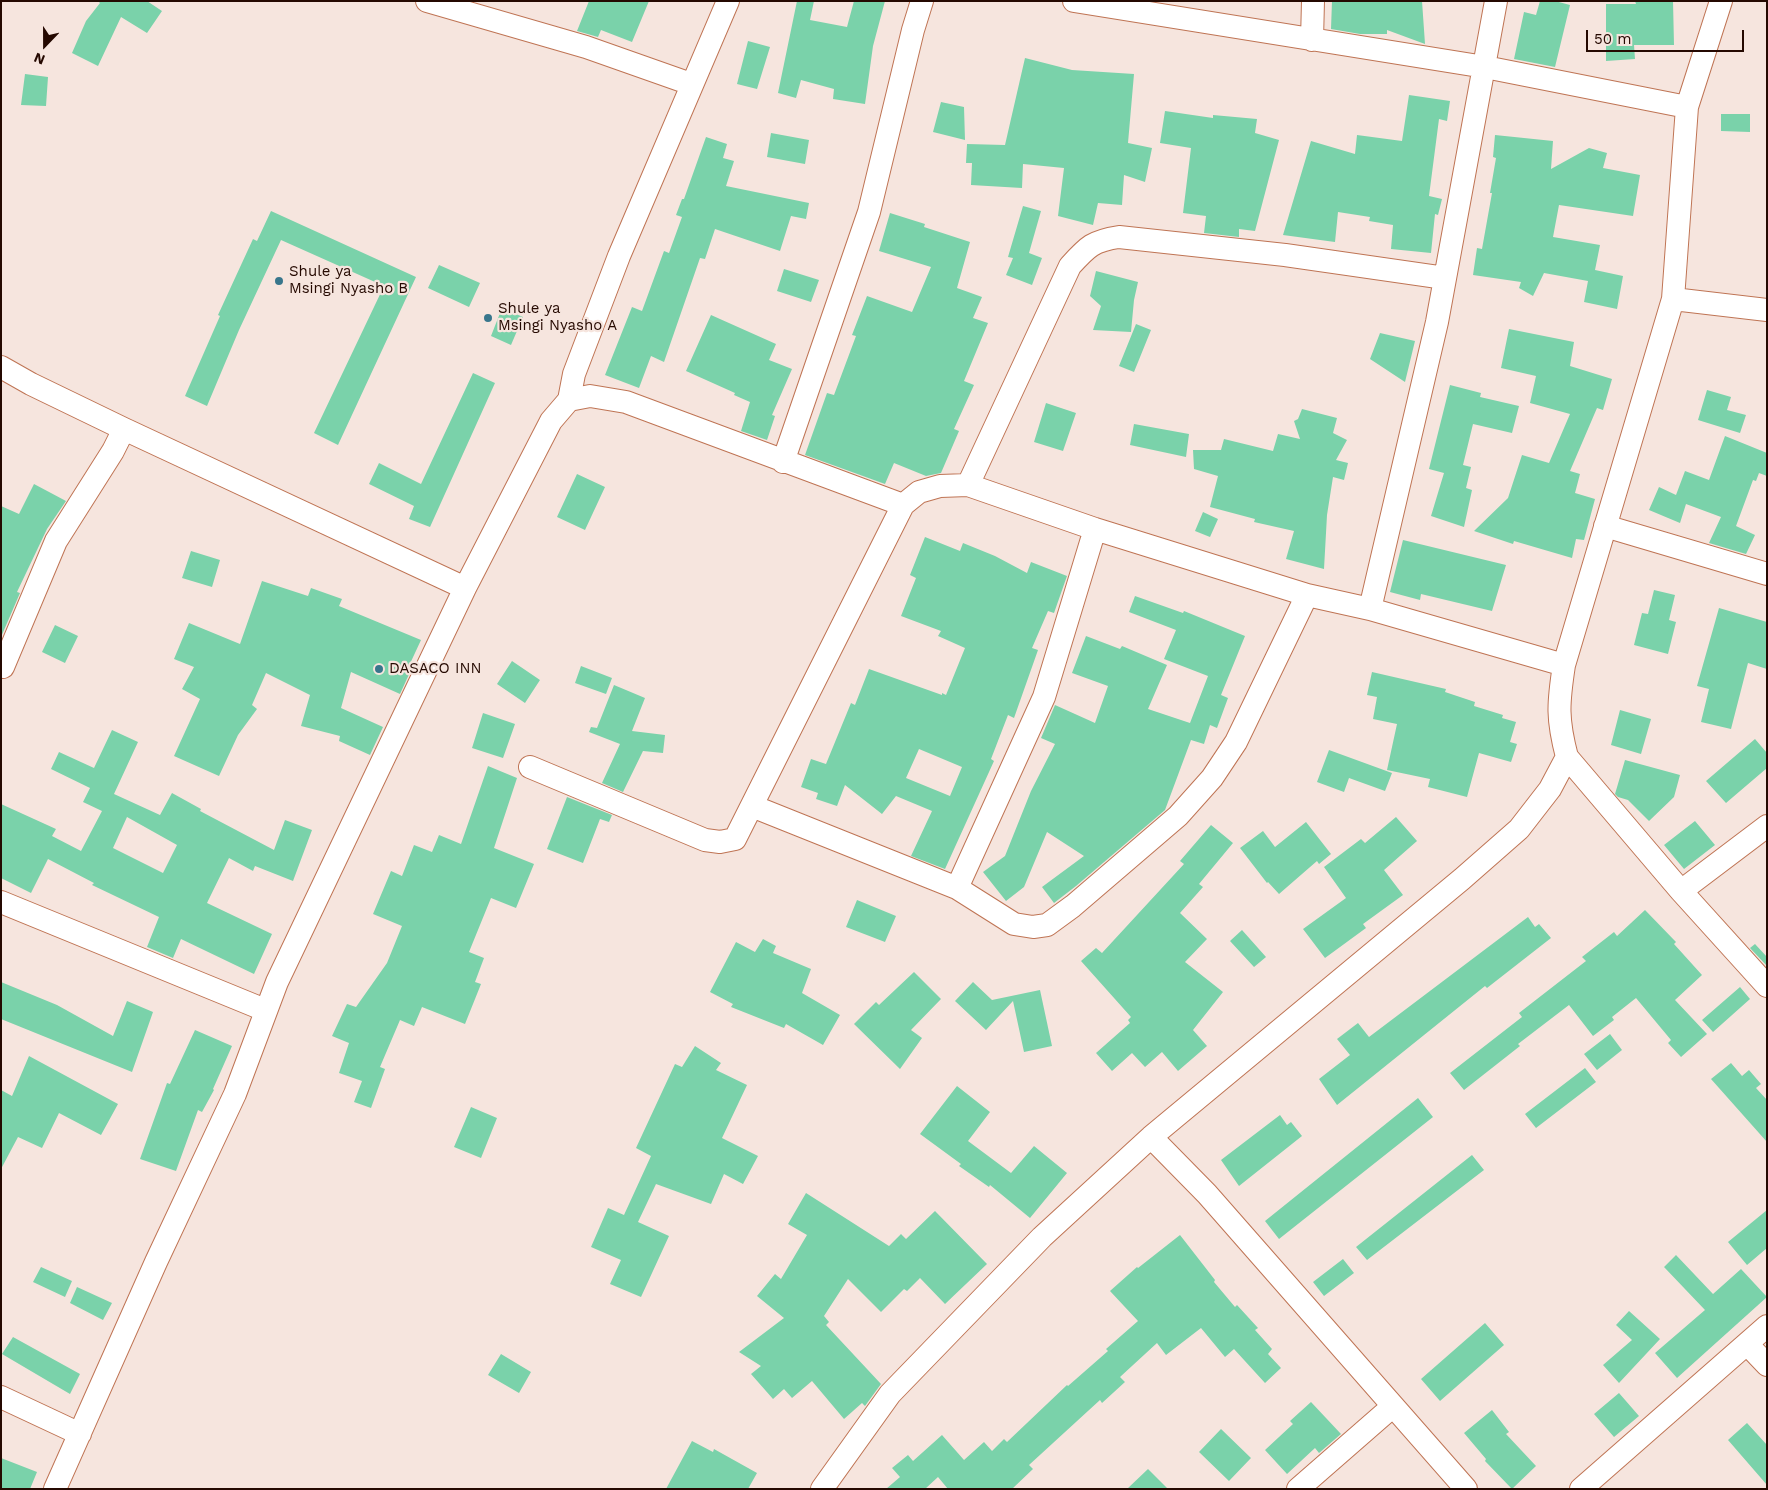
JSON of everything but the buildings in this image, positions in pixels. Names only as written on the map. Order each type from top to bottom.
[{"type":"street","points":[[55,1489],[156,1262],[235,1094],[265,1010],[338,852],[466,588],[551,421],[569,400],[574,374],[619,256],[728,1]]},
{"type":"street","points":[[783,462],[869,212],[913,30],[922,1]]},
{"type":"street","points":[[1312,40],[1313,1]]},
{"type":"street","points":[[1370,609],[1435,331],[1496,1]]},
{"type":"street","points":[[1721,1],[1687,107],[1673,300],[1564,665],[1558,708],[1560,732],[1567,757],[1681,891],[1767,986]]},
{"type":"street","points":[[436,2],[586,47],[691,84]]},
{"type":"street","points":[[1080,2],[1485,67],[1687,107]]},
{"type":"street","points":[[968,485],[1070,266],[1098,240],[1119,237],[1158,241],[1284,255],[1445,278]]},
{"type":"street","points":[[1673,300],[1767,310]]},
{"type":"street","points":[[1,367],[31,384],[124,429],[466,588]]},
{"type":"street","points":[[569,400],[590,396],[626,402],[783,462],[904,505]]},
{"type":"street","points":[[2,666],[56,541],[113,451],[124,429]]},
{"type":"street","points":[[530,768],[704,840],[720,842],[735,839],[904,505],[919,492],[940,486],[968,485],[1095,529],[1307,595],[1370,609],[1564,665]]},
{"type":"street","points":[[1605,526],[1767,574]]},
{"type":"street","points":[[957,888],[1044,697],[1095,529]]},
{"type":"street","points":[[752,806],[957,888],[1014,924],[1033,927],[1047,925],[1073,906],[1178,816],[1212,778],[1236,742],[1307,595]]},
{"type":"street","points":[[831,1485],[890,1394],[1042,1237],[1151,1137],[1462,879],[1519,829],[1550,789],[1567,757]]},
{"type":"street","points":[[1681,891],[1767,826]]},
{"type":"street","points":[[1,902],[265,1010]]},
{"type":"street","points":[[1151,1137],[1214,1201],[1466,1489]]},
{"type":"street","points":[[1581,1489],[1767,1326]]},
{"type":"street","points":[[1747,1344],[1767,1366]]},
{"type":"street","points":[[1,1398],[80,1434]]},
{"type":"street","points":[[1298,1489],[1392,1406]]},
{"type":"place","name":"Shule ya Msingi Nyasho B","points":[[279,281]]},
{"type":"place","name":"Shule ya Msingi Nyasho A","points":[[488,318]]},
{"type":"place","name":"DASACO INN","points":[[379,669]]}]
